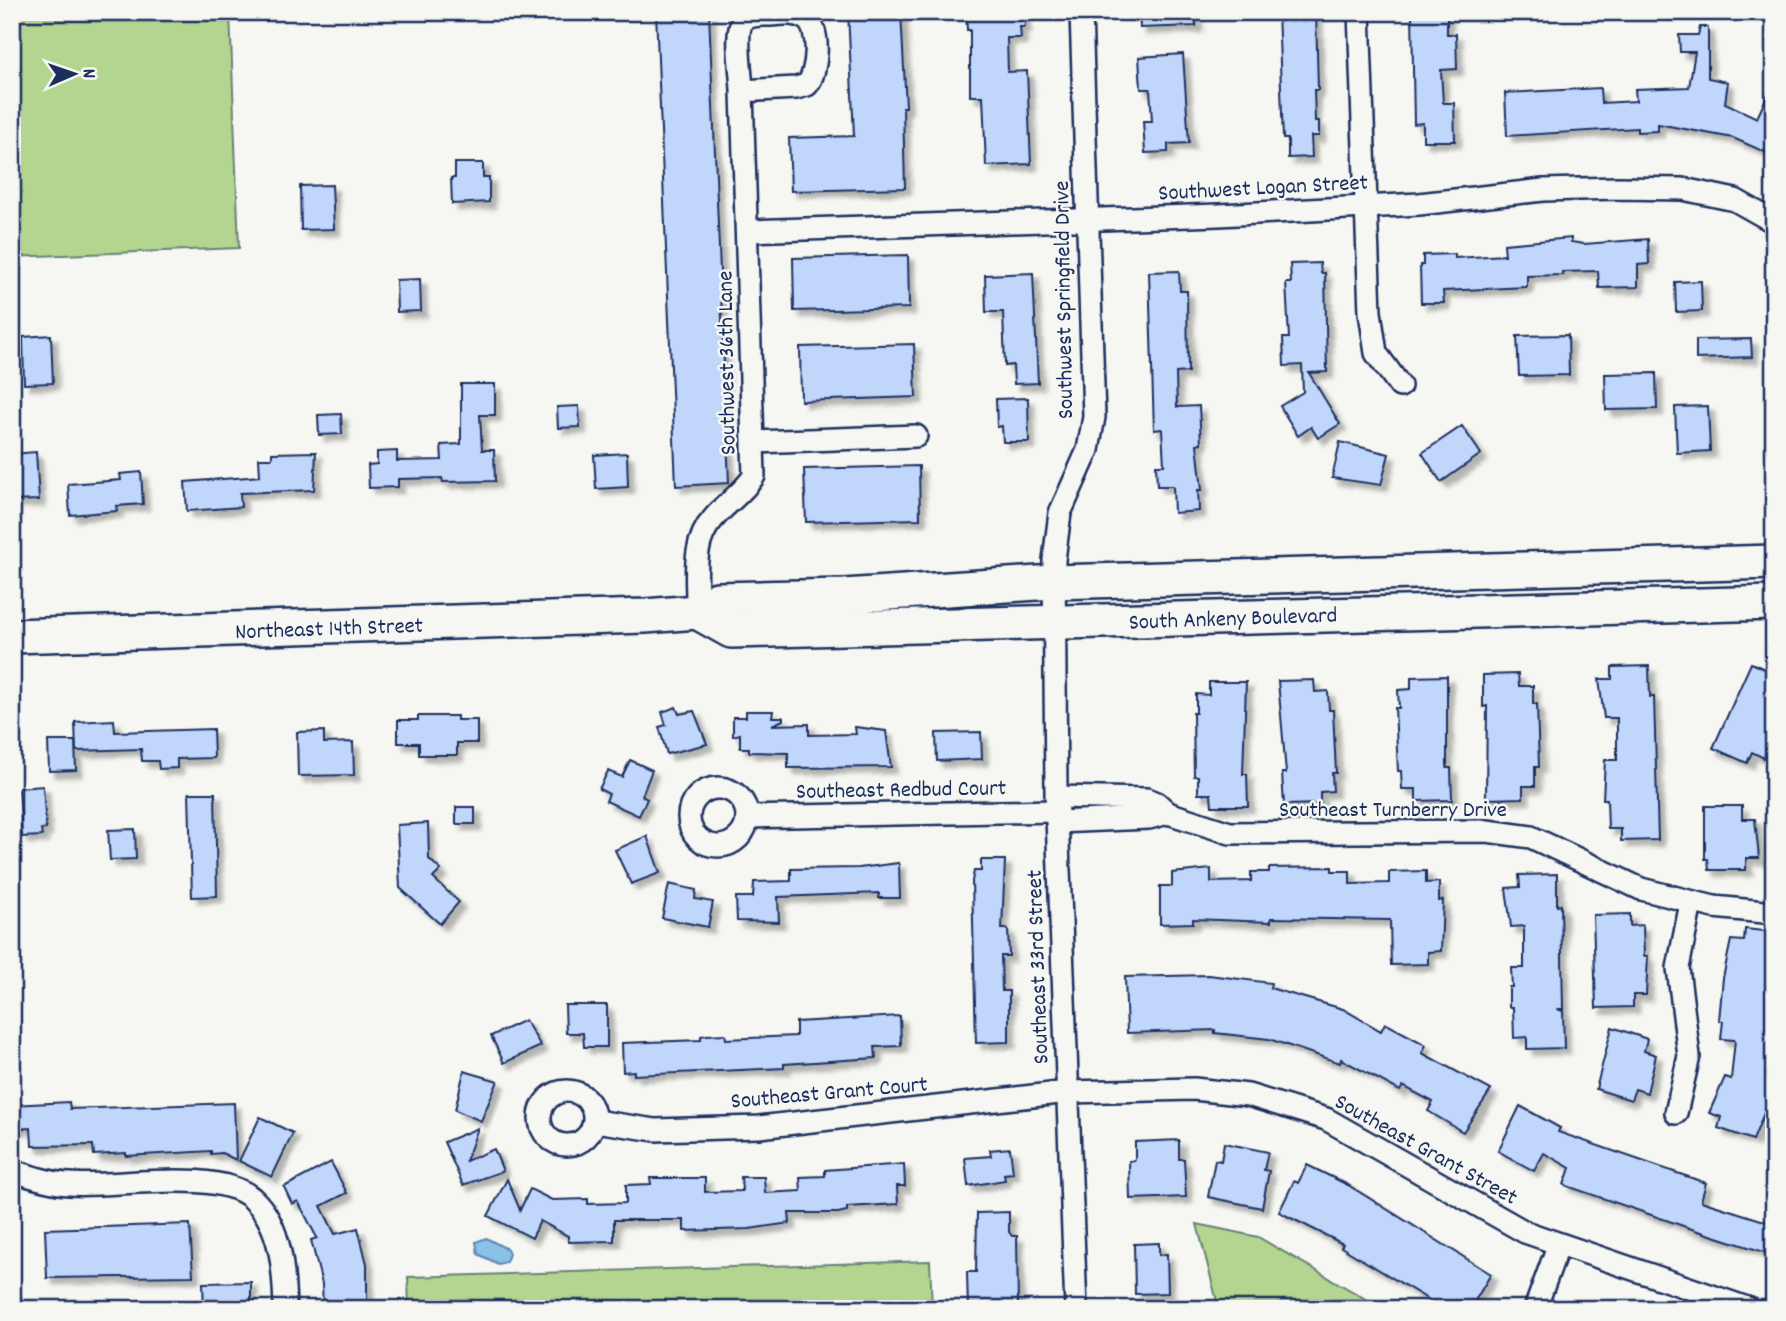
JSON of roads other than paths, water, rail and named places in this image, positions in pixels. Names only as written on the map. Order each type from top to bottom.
[{"type":"main road","name":"South Ankeny Boulevard","points":[[645,616],[697,612],[718,599],[844,596],[1054,582],[1774,562]]},
{"type":"main road","name":"South Ankeny Boulevard","points":[[697,612],[731,631],[1774,603]]},
{"type":"main road","name":"Northeast 14th Street","points":[[12,636],[645,616]]},
{"type":"street","name":"Southwest Springfield Drive","points":[[1054,622],[1054,582],[1060,513],[1088,450],[1094,417],[1081,12]]},
{"type":"street","points":[[1359,12],[1365,207],[1373,340],[1376,353],[1400,386]]},
{"type":"street","name":"Southwest 36th Lane","points":[[697,612],[696,552],[702,534],[713,517],[744,492],[754,476],[748,231],[739,33],[743,21],[753,16],[794,14],[808,20],[814,30],[815,68],[807,85],[743,91]]},
{"type":"street","name":"Southwest Logan Street","points":[[748,231],[1365,207],[1543,190],[1684,189],[1735,200],[1774,222]]},
{"type":"street","points":[[755,442],[916,436]]},
{"type":"street","name":"Southeast 33rd Street","points":[[1054,622],[1056,810],[1076,1309]]},
{"type":"street","name":"Southeast Turnberry Drive","points":[[1056,810],[1135,796],[1157,803],[1168,813],[1230,833],[1487,831],[1531,837],[1641,889],[1691,903],[1774,913]]},
{"type":"street","name":"Southeast Redbud Court","points":[[747,817],[1056,810]]},
{"type":"street","points":[[1676,1113],[1689,1056],[1678,968],[1691,903]]},
{"type":"street","name":"Southeast Grant Street","points":[[1068,1092],[1194,1089],[1248,1095],[1287,1105],[1326,1119],[1483,1210],[1558,1246],[1750,1309]]},
{"type":"street","name":"Southeast Grant Court","points":[[595,1121],[655,1130],[759,1127],[1068,1092]]},
{"type":"street","points":[[12,1170],[70,1185],[197,1182],[231,1186],[252,1198],[269,1222],[279,1248],[285,1309]]},
{"type":"street","points":[[1535,1309],[1558,1246]]},
{"type":"water","points":[[486,1238],[507,1249],[509,1254],[506,1262],[498,1264],[478,1254],[476,1242]]}]
